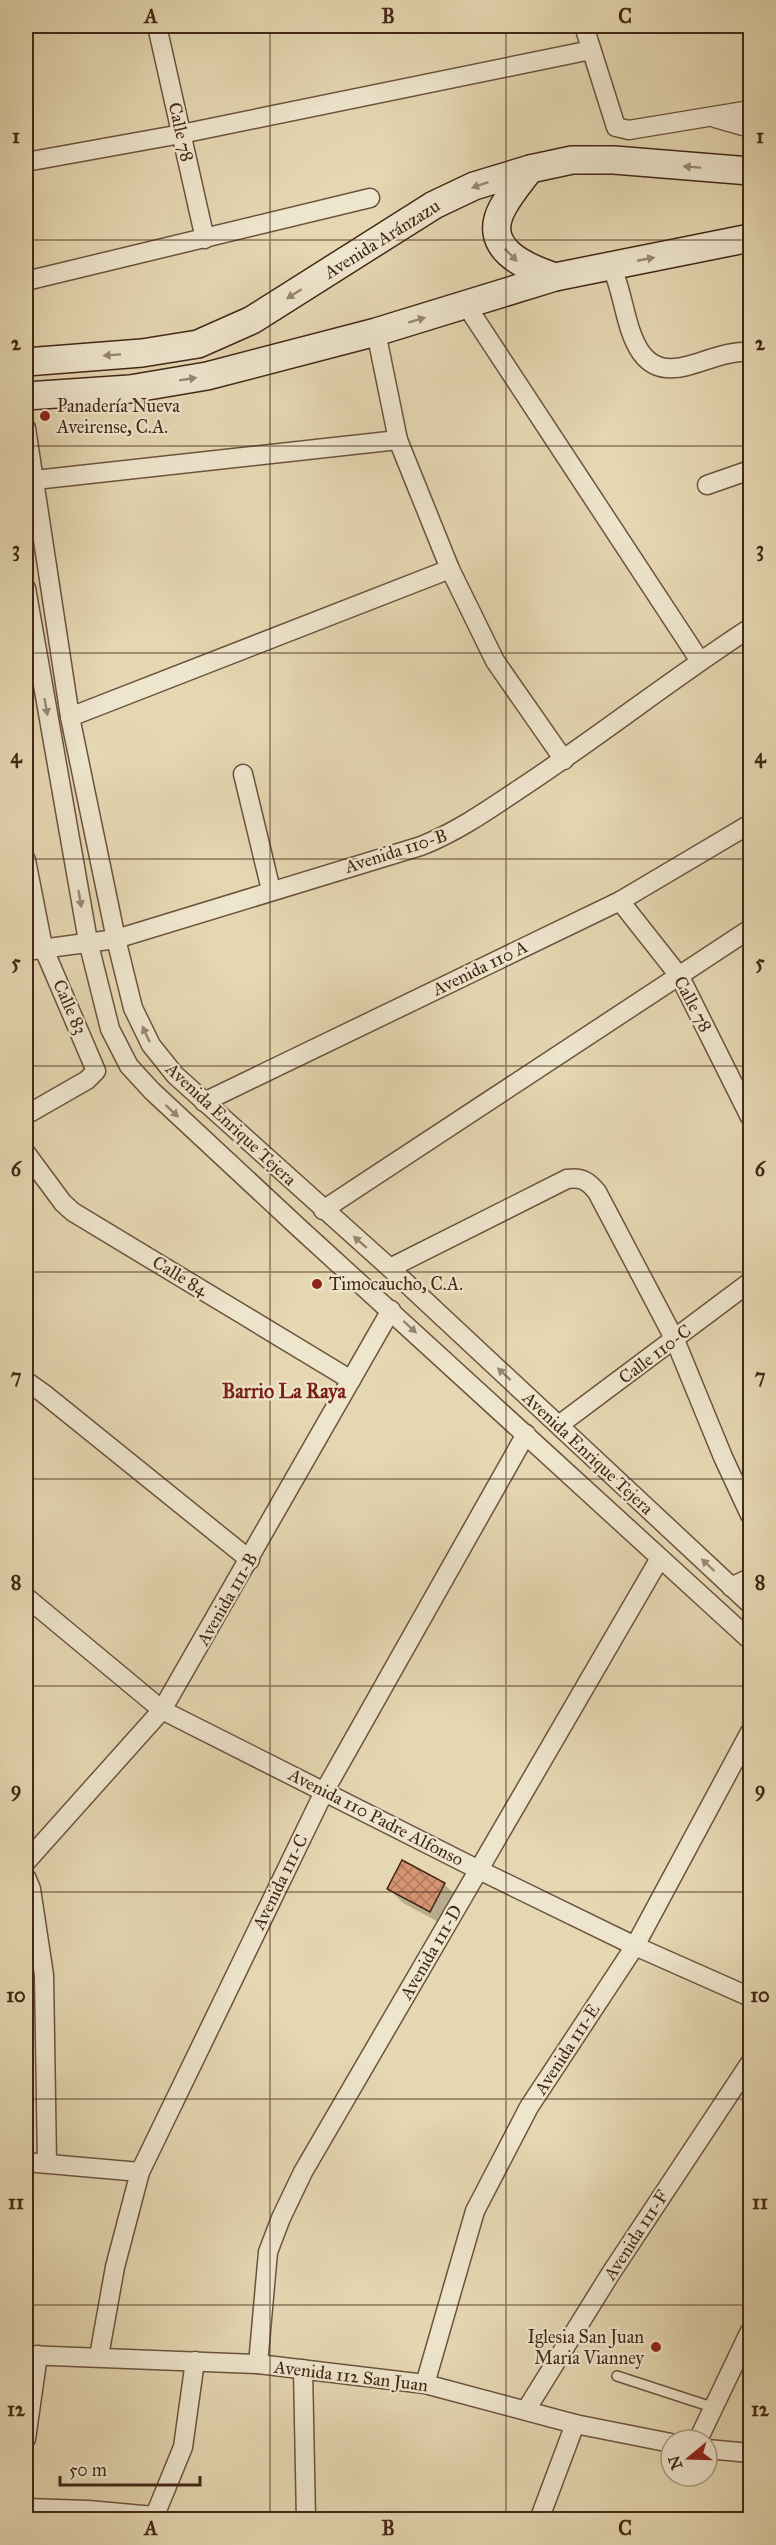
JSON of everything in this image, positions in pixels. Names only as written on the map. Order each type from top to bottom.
[{"type":"main road","name":"Avenida Aránzazu","points":[[26,362],[142,353],[198,344],[252,320],[434,205],[474,186],[530,169],[572,160],[603,160],[750,171]]},
{"type":"main road","points":[[530,169],[502,208],[498,220],[499,242],[518,262],[555,277]]},
{"type":"main road","points":[[26,396],[130,389],[207,376],[376,332],[555,277],[750,238]]},
{"type":"street","name":"Calle 78","points":[[157,26],[205,239]]},
{"type":"street","points":[[584,26],[611,118],[616,127],[629,130],[750,110]]},
{"type":"street","points":[[26,162],[181,134],[591,50]]},
{"type":"street","points":[[707,116],[750,128]]},
{"type":"street","points":[[26,280],[370,198]]},
{"type":"street","points":[[611,266],[632,336],[641,355],[653,366],[678,369],[735,353],[750,352]]},
{"type":"street","points":[[466,305],[700,661]]},
{"type":"street","points":[[376,332],[398,440],[450,569],[495,661],[564,759]]},
{"type":"street","name":"Avenida Enrique Tejera","points":[[26,428],[70,717],[116,939],[133,1008],[150,1045],[175,1075],[390,1268],[750,1604]]},
{"type":"street","points":[[35,480],[398,440]]},
{"type":"street","points":[[707,485],[750,470]]},
{"type":"street","points":[[70,717],[450,569]]},
{"type":"street","name":"Avenida Enrique Tejera","points":[[26,588],[88,941],[110,1029],[129,1066],[152,1091],[248,1180],[750,1640]]},
{"type":"street","name":"Avenida 110-B","points":[[34,949],[116,939],[450,834],[564,759],[700,661],[750,628]]},
{"type":"street","points":[[243,774],[271,890]]},
{"type":"street","name":"Avenida 110 A","points":[[204,1102],[620,901],[750,824]]},
{"type":"street","name":"Calle 83","points":[[26,860],[34,949],[95,1065],[96,1071],[87,1080],[26,1114]]},
{"type":"street","name":"Calle 78","points":[[620,901],[680,977],[750,1117]]},
{"type":"street","points":[[323,1210],[750,929]]},
{"type":"street","name":"Calle 84","points":[[26,1153],[57,1196],[73,1212],[351,1380]]},
{"type":"street","points":[[390,1268],[567,1179],[578,1178],[588,1182],[597,1192],[675,1340],[723,1457],[750,1515]]},
{"type":"street","name":"Calle 110-C","points":[[559,1425],[750,1282]]},
{"type":"street","name":"Avenida 111-B","points":[[26,1862],[162,1710],[250,1560],[391,1310]]},
{"type":"street","points":[[26,1381],[43,1392],[250,1560]]},
{"type":"street","name":"Avenida 111-C","points":[[99,2356],[115,2267],[140,2172],[325,1790],[526,1434]]},
{"type":"street","name":"Avenida 111-D","points":[[258,2364],[268,2252],[303,2172],[660,1558]]},
{"type":"street","points":[[731,1587],[750,1578]]},
{"type":"street","name":"Avenida 110 Padre Alfonso","points":[[26,1597],[162,1710],[325,1790],[479,1870],[635,1946],[750,1997]]},
{"type":"street","name":"Avenida 111-E","points":[[425,2384],[475,2211],[529,2107],[635,1946],[750,1732]]},
{"type":"street","points":[[26,1877],[31,1889],[44,1975],[48,2163]]},
{"type":"street","name":"Avenida 111-F","points":[[526,2410],[611,2273],[750,2063]]},
{"type":"street","points":[[26,2162],[140,2172]]},
{"type":"street","points":[[703,2428],[750,2331]]},
{"type":"street","points":[[26,2439],[32,2355]]},
{"type":"street","name":"Avenida 112 San Juan","points":[[32,2355],[258,2364],[425,2384],[575,2424],[659,2441]]},
{"type":"street","points":[[26,2508],[88,2510],[154,2518],[183,2446],[195,2361]]},
{"type":"street","points":[[303,2369],[306,2520]]},
{"type":"street","points":[[539,2520],[575,2424]]},
{"type":"street","points":[[719,2450],[750,2453]]},
{"type":"lane","points":[[617,2376],[712,2407]]},
{"type":"building","points":[[402,1860],[445,1883],[430,1912],[387,1889]]},
{"type":"place","name":"Panadería Nueva Aveirense, C.A.","points":[[45,416]]},
{"type":"place","name":"Timocaucho, C.A.","points":[[317,1284]]},
{"type":"place","name":"Iglesia San Juan Maria Vianney","points":[[656,2347]]},
{"type":"district","name":"Barrio La Raya","points":[[284,1391]]}]
